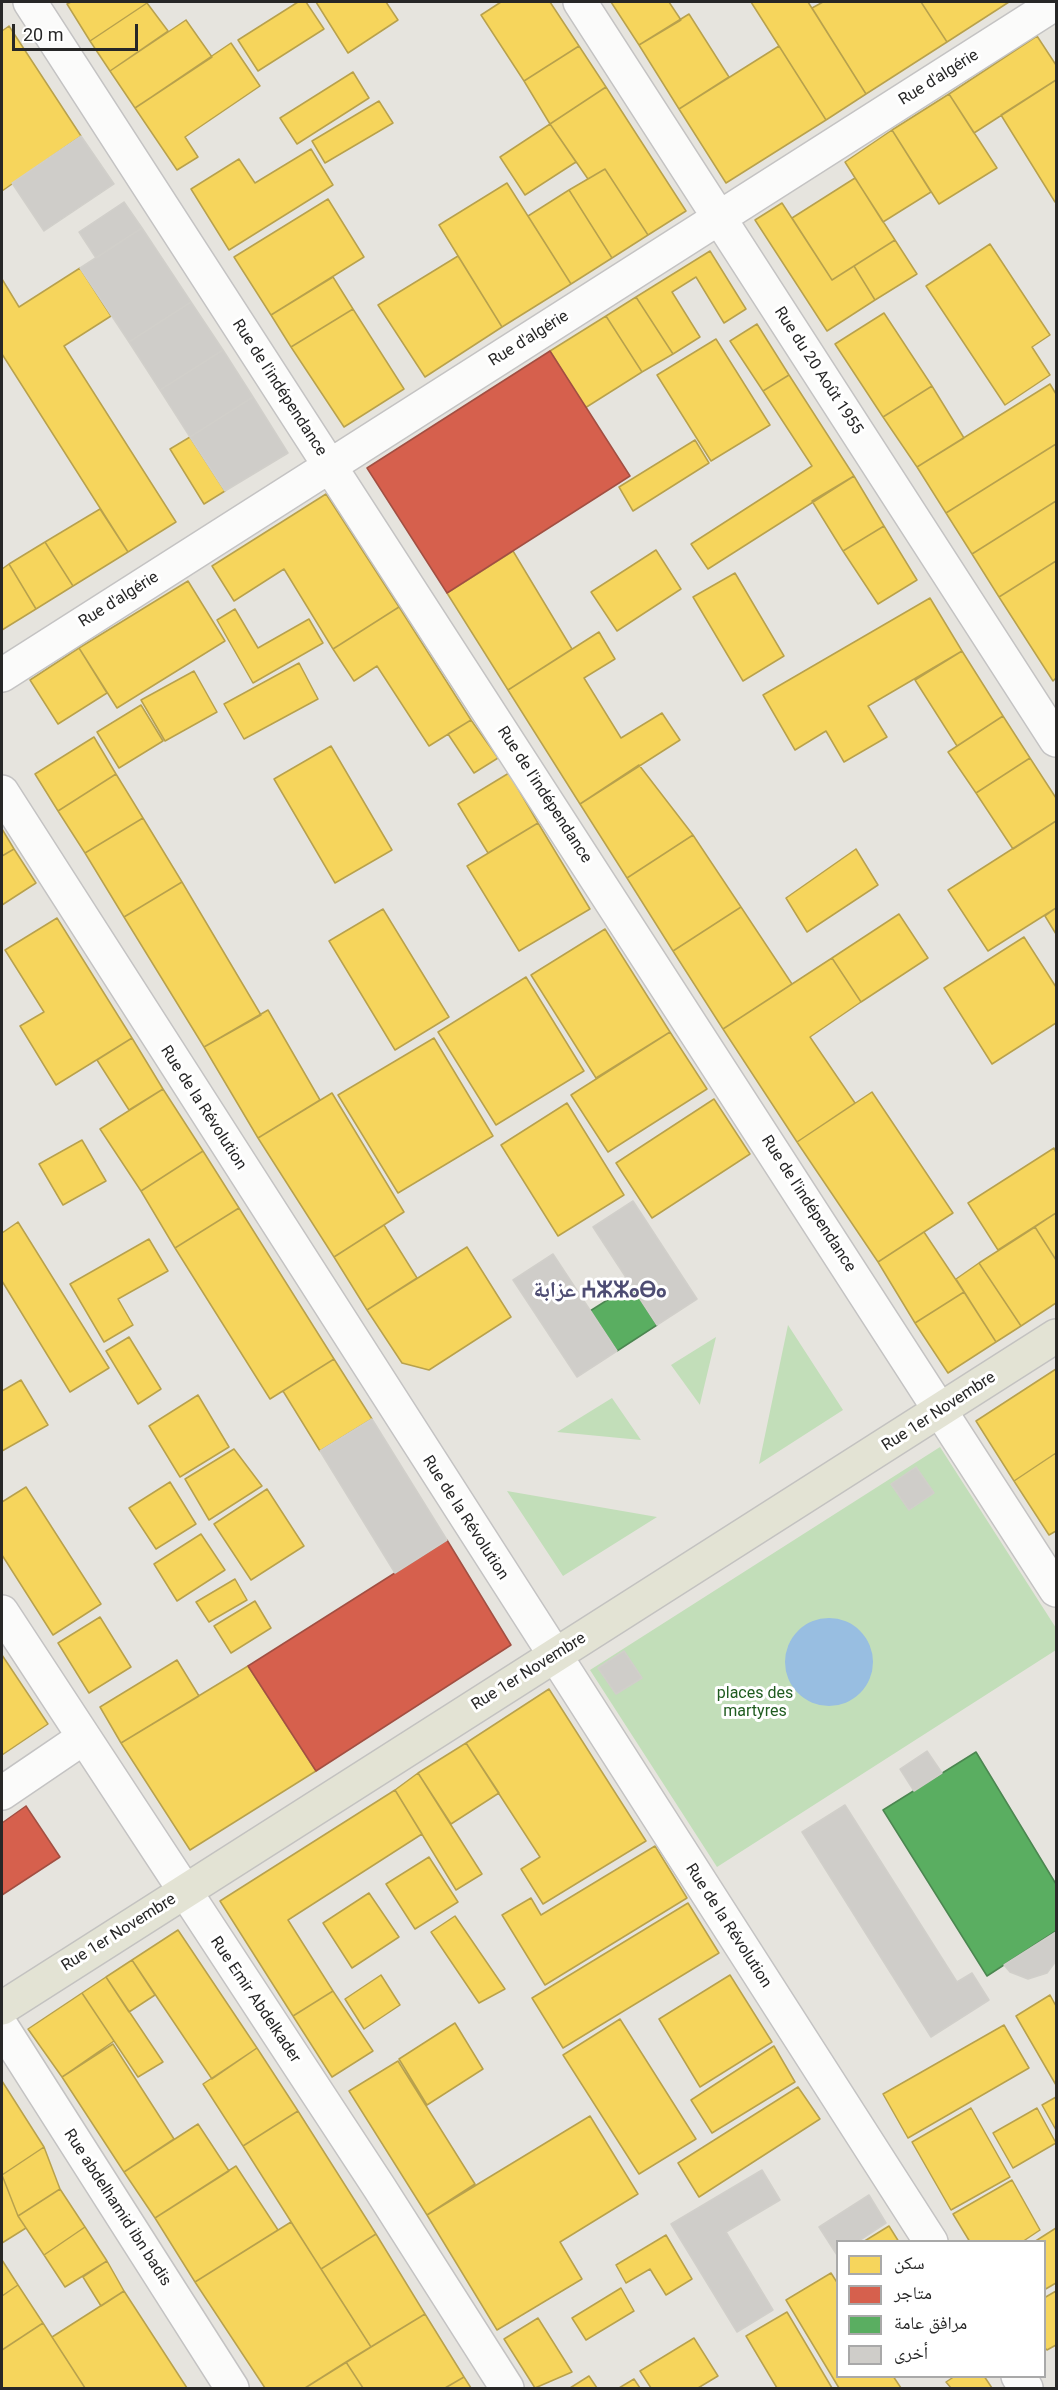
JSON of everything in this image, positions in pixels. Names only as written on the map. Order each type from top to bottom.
[{"type":"main road","name":"Rue 1er Novembre","points":[[2,2008],[1056,1336]]},
{"type":"street","name":"Rue de l'indépendance","points":[[30,2],[695,1027],[1056,1590]]},
{"type":"street","name":"Rue du 20 Août 1955","points":[[580,2],[1056,740]]},
{"type":"street","name":"Rue d'algérie","points":[[2,675],[719,218],[1047,14]]},
{"type":"street","name":"Rue de la Révolution","points":[[2,792],[553,1656],[930,2240]]},
{"type":"street","name":"Rue Emir Abdelkader","points":[[2,1612],[183,1893],[379,2187],[507,2388]]},
{"type":"street","points":[[2,1793],[83,1738]]},
{"type":"street","name":"Rue abdelhamid ibn badis","points":[[2,2027],[232,2388]]},
{"type":"green space","points":[[788,1325],[843,1410],[759,1464]]},
{"type":"green space","points":[[716,1337],[700,1404],[700,1405],[671,1365]]},
{"type":"green space","points":[[612,1398],[641,1440],[557,1432]]},
{"type":"green space","name":"places des martyres","points":[[940,1447],[1056,1628],[1056,1650],[717,1867],[590,1670]]},
{"type":"green space","points":[[507,1491],[657,1517],[563,1576]]},
{"type":"water","points":[[829,1618],[846,1621],[860,1631],[870,1645],[873,1662],[870,1679],[860,1693],[846,1703],[829,1706],[812,1703],[798,1693],[788,1679],[785,1662],[788,1645],[798,1631],[812,1621]]},
{"type":"building: سكن","points":[[71,2],[147,3],[90,41],[67,4]]},
{"type":"building: سكن","points":[[298,2],[306,2],[324,29],[258,71],[238,40]]},
{"type":"building: سكن","points":[[316,2],[386,2],[398,20],[348,53]]},
{"type":"building: سكن","points":[[501,2],[550,2],[579,46],[524,81],[481,15]]},
{"type":"building: سكن","points":[[611,2],[669,2],[681,20],[639,45]]},
{"type":"building: سكن","points":[[751,2],[808,2],[866,94],[826,120]]},
{"type":"building: سكن","points":[[823,2],[921,2],[947,42],[866,94],[812,8]]},
{"type":"building: سكن","points":[[921,2],[1009,2],[947,42]]},
{"type":"building: سكن","points":[[147,3],[168,31],[110,71],[90,41]]},
{"type":"building: سكن","points":[[689,14],[729,77],[679,109],[639,45]]},
{"type":"building: سكن","points":[[186,20],[212,57],[135,108],[110,71]]},
{"type":"building: سكن","points":[[9,26],[81,136],[2,191],[2,31]]},
{"type":"building: سكن","points":[[1037,36],[1056,65],[1056,80],[974,133],[949,94]]},
{"type":"building: سكن","points":[[231,43],[260,86],[185,137],[198,157],[177,170],[135,108]]},
{"type":"building: سكن","points":[[579,46],[606,87],[550,124],[524,81]]},
{"type":"building: سكن","points":[[779,46],[826,120],[726,183],[679,109]]},
{"type":"building: سكن","points":[[353,72],[369,98],[297,144],[280,118]]},
{"type":"building: سكن","points":[[1056,80],[1056,202],[1055,202],[1001,115]]},
{"type":"building: سكن","points":[[606,87],[686,211],[648,235],[605,169],[588,179],[550,124]]},
{"type":"building: سكن","points":[[949,94],[997,168],[939,204],[892,130]]},
{"type":"building: سكن","points":[[379,101],[393,123],[325,163],[312,141]]},
{"type":"building: سكن","points":[[550,124],[576,162],[525,195],[500,157]]},
{"type":"building: سكن","points":[[892,130],[931,192],[883,222],[845,162]]},
{"type":"building: سكن","points":[[311,149],[333,185],[229,250],[191,189],[239,159],[255,183]]},
{"type":"building: سكن","points":[[605,169],[648,235],[612,258],[569,190]]},
{"type":"building: سكن","points":[[855,178],[895,240],[832,280],[792,218]]},
{"type":"building: سكن","points":[[507,183],[571,284],[502,327],[439,225]]},
{"type":"building: سكن","points":[[569,190],[612,258],[571,284],[528,216]]},
{"type":"building: سكن","points":[[328,199],[364,257],[271,315],[234,257]]},
{"type":"building: سكن","points":[[782,203],[832,280],[854,266],[875,300],[827,331],[755,220]]},
{"type":"building: سكن","points":[[895,240],[917,274],[875,300],[854,266]]},
{"type":"building: سكن","points":[[990,244],[1050,335],[1032,347],[1050,375],[1005,405],[926,286]]},
{"type":"building: سكن","points":[[710,251],[746,309],[724,323],[696,277],[672,292],[700,337],[673,354],[636,297]]},
{"type":"building: سكن","points":[[458,256],[502,327],[425,377],[378,305]]},
{"type":"building: سكن","points":[[80,268],[111,316],[64,346],[176,522],[128,552],[2,354],[2,279],[19,307]]},
{"type":"building: سكن","points":[[333,277],[353,309],[291,347],[271,315]]},
{"type":"building: سكن","points":[[636,297],[673,354],[642,372],[606,316]]},
{"type":"building: سكن","points":[[353,309],[404,389],[344,427],[291,347]]},
{"type":"building: سكن","points":[[884,313],[932,386],[883,417],[835,344]]},
{"type":"building: سكن","points":[[606,316],[642,372],[585,408],[550,351]]},
{"type":"building: سكن","points":[[757,324],[789,375],[763,391],[730,341]]},
{"type":"building: سكن","points":[[716,339],[770,425],[711,461],[657,375]]},
{"type":"building: سكن","points":[[789,375],[854,476],[708,569],[691,544],[812,466],[763,391]]},
{"type":"building: سكن","points":[[1050,384],[1056,394],[1056,444],[946,513],[917,467]]},
{"type":"building: سكن","points":[[932,386],[964,438],[917,467],[883,417]]},
{"type":"building: سكن","points":[[190,437],[225,491],[204,504],[170,449]]},
{"type":"building: سكن","points":[[695,440],[709,463],[633,511],[619,487]]},
{"type":"building: سكن","points":[[1056,444],[1056,501],[972,554],[946,513]]},
{"type":"building: سكن","points":[[854,476],[884,526],[843,551],[812,501]]},
{"type":"building: سكن","points":[[326,494],[399,607],[333,649],[284,569],[234,601],[212,566]]},
{"type":"building: سكن","points":[[1056,501],[1056,561],[999,597],[972,554]]},
{"type":"building: سكن","points":[[100,509],[128,552],[73,586],[45,542]]},
{"type":"building: سكن","points":[[884,526],[917,580],[878,604],[843,551]]},
{"type":"building: سكن","points":[[45,542],[73,586],[36,609],[9,564]]},
{"type":"building: سكن","points":[[656,550],[681,589],[617,631],[591,592]]},
{"type":"building: سكن","points":[[513,551],[572,649],[508,690],[447,593]]},
{"type":"building: سكن","points":[[1056,561],[1056,678],[1053,681],[999,597]]},
{"type":"building: سكن","points":[[9,564],[36,609],[2,630],[2,569]]},
{"type":"building: سكن","points":[[735,573],[784,656],[743,681],[693,597]]},
{"type":"building: سكن","points":[[188,581],[225,641],[117,708],[79,648]]},
{"type":"building: سكن","points":[[930,598],[962,651],[868,706],[887,737],[844,762],[826,731],[795,750],[763,695]]},
{"type":"building: سكن","points":[[399,607],[471,720],[429,746],[377,666],[354,681],[333,649]]},
{"type":"building: سكن","points":[[235,609],[258,648],[309,619],[323,643],[253,683],[217,620]]},
{"type":"building: سكن","points":[[599,632],[615,659],[584,678],[621,738],[662,713],[680,740],[580,804],[508,690]]},
{"type":"building: سكن","points":[[79,648],[107,693],[58,724],[30,680]]},
{"type":"building: سكن","points":[[962,651],[1003,716],[957,746],[915,680]]},
{"type":"building: سكن","points":[[299,663],[318,699],[244,739],[224,704]]},
{"type":"building: سكن","points":[[194,671],[217,712],[165,741],[141,700]]},
{"type":"building: سكن","points":[[141,705],[163,741],[119,768],[97,732]]},
{"type":"building: سكن","points":[[1003,716],[1030,758],[976,793],[948,752]]},
{"type":"building: سكن","points":[[471,720],[498,758],[474,773],[448,734]]},
{"type":"building: سكن","points":[[94,737],[116,774],[58,811],[35,774]]},
{"type":"building: سكن","points":[[331,746],[392,850],[335,883],[274,779]]},
{"type":"building: سكن","points":[[1030,758],[1056,798],[1056,821],[1013,849],[976,793]]},
{"type":"building: سكن","points":[[639,765],[693,835],[627,878],[580,804]]},
{"type":"building: سكن","points":[[509,773],[538,823],[488,853],[458,804]]},
{"type":"building: سكن","points":[[116,774],[143,818],[85,853],[58,811]]},
{"type":"building: سكن","points":[[143,818],[182,882],[124,917],[85,853]]},
{"type":"building: سكن","points":[[1056,821],[1056,908],[988,951],[948,890]]},
{"type":"building: سكن","points":[[538,823],[590,909],[519,951],[467,866]]},
{"type":"building: سكن","points":[[2,829],[14,849],[2,856]]},
{"type":"building: سكن","points":[[693,835],[741,907],[673,951],[627,878]]},
{"type":"building: سكن","points":[[14,849],[36,883],[2,905],[2,856]]},
{"type":"building: سكن","points":[[856,849],[878,885],[807,932],[786,898]]},
{"type":"building: سكن","points":[[182,882],[261,1015],[204,1047],[124,917]]},
{"type":"building: سكن","points":[[741,907],[792,984],[723,1029],[673,951]]},
{"type":"building: سكن","points":[[1056,908],[1056,934],[1045,916]]},
{"type":"building: سكن","points":[[383,909],[449,1017],[395,1050],[329,941]]},
{"type":"building: سكن","points":[[899,914],[928,958],[861,1002],[832,958]]},
{"type":"building: سكن","points":[[57,918],[132,1038],[56,1085],[20,1026],[44,1012],[5,950]]},
{"type":"building: سكن","points":[[605,929],[670,1032],[596,1078],[531,975]]},
{"type":"building: سكن","points":[[1024,937],[1056,987],[1056,1023],[992,1064],[944,988]]},
{"type":"building: سكن","points":[[832,958],[861,1002],[810,1037],[855,1103],[797,1142],[723,1029]]},
{"type":"building: سكن","points":[[526,977],[584,1071],[496,1125],[438,1032]]},
{"type":"building: سكن","points":[[268,1010],[320,1100],[258,1138],[204,1047]]},
{"type":"building: سكن","points":[[670,1032],[707,1089],[608,1152],[571,1095]]},
{"type":"building: سكن","points":[[132,1038],[163,1089],[129,1110],[97,1060]]},
{"type":"building: سكن","points":[[434,1038],[493,1136],[398,1193],[338,1095]]},
{"type":"building: سكن","points":[[163,1089],[203,1151],[141,1191],[100,1129]]},
{"type":"building: سكن","points":[[872,1092],[953,1213],[878,1262],[797,1142]]},
{"type":"building: سكن","points":[[332,1093],[404,1212],[334,1257],[258,1138]]},
{"type":"building: سكن","points":[[714,1099],[750,1154],[652,1218],[616,1163]]},
{"type":"building: سكن","points":[[567,1103],[624,1195],[558,1236],[501,1145]]},
{"type":"building: سكن","points":[[82,1140],[106,1181],[63,1205],[39,1164]]},
{"type":"building: سكن","points":[[1054,1148],[1056,1153],[1056,1213],[998,1250],[968,1203]]},
{"type":"building: سكن","points":[[203,1151],[239,1208],[175,1248],[141,1191]]},
{"type":"building: سكن","points":[[239,1208],[334,1359],[270,1399],[175,1248]]},
{"type":"building: سكن","points":[[1056,1213],[1056,1260],[1035,1227]]},
{"type":"building: سكن","points":[[18,1222],[109,1368],[70,1392],[2,1281],[2,1233]]},
{"type":"building: سكن","points":[[384,1225],[417,1278],[367,1310],[334,1257]]},
{"type":"building: سكن","points":[[1035,1227],[1056,1260],[1056,1303],[1021,1326],[979,1263]]},
{"type":"building: سكن","points":[[924,1232],[964,1292],[915,1323],[878,1262]]},
{"type":"building: سكن","points":[[149,1239],[168,1271],[118,1299],[133,1325],[104,1342],[70,1284]]},
{"type":"building: سكن","points":[[467,1247],[511,1317],[429,1370],[402,1363],[367,1310]]},
{"type":"building: سكن","points":[[979,1263],[1021,1326],[996,1342],[956,1279]]},
{"type":"building: سكن","points":[[964,1292],[996,1342],[948,1373],[915,1323]]},
{"type":"building: سكن","points":[[129,1337],[161,1389],[138,1404],[106,1351]]},
{"type":"building: سكن","points":[[334,1359],[372,1419],[320,1451],[283,1391]]},
{"type":"building: سكن","points":[[1056,1369],[1056,1453],[1014,1481],[976,1421]]},
{"type":"building: سكن","points":[[21,1380],[48,1425],[2,1451],[2,1391]]},
{"type":"building: سكن","points":[[198,1395],[229,1447],[180,1477],[149,1426]]},
{"type":"building: سكن","points":[[234,1449],[262,1486],[209,1520],[185,1479]]},
{"type":"building: سكن","points":[[1056,1453],[1056,1531],[1049,1535],[1014,1481]]},
{"type":"building: سكن","points":[[170,1482],[196,1524],[156,1549],[129,1508]]},
{"type":"building: سكن","points":[[26,1487],[101,1604],[53,1635],[2,1555],[2,1502]]},
{"type":"building: سكن","points":[[267,1489],[304,1546],[251,1580],[214,1524]]},
{"type":"building: سكن","points":[[201,1534],[225,1570],[177,1601],[154,1564]]},
{"type":"building: سكن","points":[[235,1579],[247,1600],[209,1622],[196,1602]]},
{"type":"building: سكن","points":[[255,1601],[271,1628],[231,1653],[214,1626]]},
{"type":"building: سكن","points":[[100,1617],[131,1667],[89,1693],[58,1643]]},
{"type":"building: سكن","points":[[2,1655],[48,1724],[2,1755]]},
{"type":"building: سكن","points":[[177,1660],[199,1696],[121,1743],[100,1707]]},
{"type":"building: سكن","points":[[248,1666],[316,1771],[190,1850],[121,1743]]},
{"type":"building: سكن","points":[[549,1689],[646,1841],[543,1904],[521,1869],[540,1857],[466,1743]]},
{"type":"building: سكن","points":[[466,1743],[499,1793],[451,1824],[418,1773]]},
{"type":"building: سكن","points":[[418,1773],[482,1874],[456,1890],[395,1790]]},
{"type":"building: سكن","points":[[395,1790],[422,1834],[288,1920],[333,1991],[293,2016],[220,1901]]},
{"type":"building: سكن","points":[[655,1846],[687,1898],[545,1985],[502,1915],[531,1898],[541,1915]]},
{"type":"building: سكن","points":[[429,1857],[458,1902],[415,1929],[386,1884]]},
{"type":"building: سكن","points":[[369,1893],[399,1937],[352,1968],[323,1923]]},
{"type":"building: سكن","points":[[688,1903],[719,1953],[563,2048],[532,1998]]},
{"type":"building: سكن","points":[[455,1916],[505,1989],[479,2003],[431,1932]]},
{"type":"building: سكن","points":[[178,1930],[257,2048],[212,2079],[132,1960]]},
{"type":"building: سكن","points":[[132,1960],[155,1995],[129,2012],[106,1977]]},
{"type":"building: سكن","points":[[381,1975],[400,2005],[364,2029],[345,1999]]},
{"type":"building: سكن","points":[[730,1975],[772,2042],[700,2087],[659,2019]]},
{"type":"building: سكن","points":[[106,1977],[163,2062],[138,2077],[82,1993]]},
{"type":"building: سكن","points":[[333,1991],[373,2051],[332,2077],[293,2016]]},
{"type":"building: سكن","points":[[82,1993],[114,2041],[62,2077],[28,2029]]},
{"type":"building: سكن","points":[[1050,1995],[1056,2006],[1056,2085],[1016,2016]]},
{"type":"building: سكن","points":[[620,2019],[696,2139],[639,2174],[563,2055]]},
{"type":"building: سكن","points":[[455,2023],[483,2069],[427,2105],[399,2059]]},
{"type":"building: سكن","points":[[1004,2025],[1029,2068],[908,2138],[883,2094]]},
{"type":"building: سكن","points":[[113,2044],[174,2139],[124,2172],[62,2077]]},
{"type":"building: سكن","points":[[774,2046],[795,2082],[712,2133],[691,2100]]},
{"type":"building: سكن","points":[[257,2048],[298,2111],[243,2146],[203,2084]]},
{"type":"building: سكن","points":[[398,2061],[475,2184],[427,2215],[349,2091]]},
{"type":"building: سكن","points":[[2,2081],[44,2147],[2,2175]]},
{"type":"building: سكن","points":[[798,2087],[820,2119],[699,2197],[678,2163]]},
{"type":"building: سكن","points":[[1056,2097],[1056,2130],[1042,2105]]},
{"type":"building: سكن","points":[[971,2108],[1010,2177],[951,2210],[912,2142]]},
{"type":"building: سكن","points":[[1037,2108],[1056,2143],[1013,2168],[993,2133]]},
{"type":"building: سكن","points":[[298,2111],[376,2234],[321,2269],[243,2146]]},
{"type":"building: سكن","points":[[590,2116],[638,2194],[560,2242],[582,2279],[497,2330],[427,2215]]},
{"type":"building: سكن","points":[[198,2124],[229,2171],[155,2218],[124,2172]]},
{"type":"building: سكن","points":[[44,2147],[60,2189],[18,2216],[2,2175]]},
{"type":"building: سكن","points":[[236,2166],[278,2230],[195,2282],[155,2218]]},
{"type":"building: سكن","points":[[2,2175],[18,2216],[26,2228],[2,2243]]},
{"type":"building: سكن","points":[[1012,2180],[1040,2230],[1025,2240],[969,2240],[953,2214]]},
{"type":"building: سكن","points":[[60,2189],[85,2227],[44,2255],[18,2216]]},
{"type":"building: سكن","points":[[291,2222],[371,2347],[305,2388],[265,2388],[195,2282]]},
{"type":"building: سكن","points":[[889,2226],[898,2240],[866,2240]]},
{"type":"building: سكن","points":[[85,2227],[107,2261],[65,2287],[44,2255]]},
{"type":"building: سكن","points":[[1056,2228],[1056,2283],[1046,2289],[1046,2240],[1037,2240]]},
{"type":"building: سكن","points":[[376,2234],[425,2314],[371,2347],[321,2269]]},
{"type":"building: سكن","points":[[666,2235],[692,2279],[666,2295],[650,2269],[626,2283],[616,2265]]},
{"type":"building: سكن","points":[[2,2260],[18,2285],[2,2296]]},
{"type":"building: سكن","points":[[107,2261],[124,2291],[101,2306],[83,2277]]},
{"type":"building: سكن","points":[[831,2273],[836,2281],[836,2378],[894,2378],[901,2388],[839,2388],[786,2300]]},
{"type":"building: سكن","points":[[18,2285],[43,2323],[2,2350],[2,2296]]},
{"type":"building: سكن","points":[[621,2288],[634,2311],[586,2340],[572,2318]]},
{"type":"building: سكن","points":[[124,2291],[187,2388],[85,2388],[52,2337]]},
{"type":"building: سكن","points":[[1056,2291],[1056,2345],[1047,2350],[1046,2349],[1046,2297]]},
{"type":"building: سكن","points":[[787,2312],[832,2388],[777,2388],[746,2336]]},
{"type":"building: سكن","points":[[425,2314],[464,2377],[445,2388],[363,2388],[346,2362]]},
{"type":"building: سكن","points":[[538,2318],[572,2372],[535,2388],[504,2339]]},
{"type":"building: سكن","points":[[43,2323],[85,2388],[2,2388],[2,2350]]},
{"type":"building: سكن","points":[[694,2338],[718,2376],[698,2388],[651,2388],[640,2371]]},
{"type":"building: سكن","points":[[346,2362],[363,2388],[305,2388]]},
{"type":"building: سكن","points":[[589,2376],[597,2388],[570,2388]]},
{"type":"building: سكن","points":[[464,2377],[471,2388],[445,2388]]},
{"type":"building: سكن","points":[[952,2378],[985,2378],[992,2388],[951,2388],[946,2382]]},
{"type":"building: سكن","points":[[634,2379],[640,2388],[619,2388]]},
{"type":"building: متاجر","points":[[550,351],[630,476],[447,593],[367,468]]},
{"type":"building: متاجر","points":[[447,1540],[511,1645],[316,1771],[248,1666]]},
{"type":"building: متاجر","points":[[26,1806],[60,1857],[2,1895],[2,1823]]},
{"type":"building: مرافق عامة","points":[[631,1285],[657,1325],[617,1351],[590,1311]]},
{"type":"building: مرافق عامة","points":[[976,1752],[1056,1884],[1056,1931],[987,1976],[883,1810]]},
{"type":"building: أخرى","points":[[81,136],[114,184],[44,231],[12,183]]},
{"type":"building: أخرى","points":[[124,202],[142,228],[96,258],[79,232]]},
{"type":"building: أخرى","points":[[142,228],[191,302],[129,342],[80,268]]},
{"type":"building: أخرى","points":[[191,302],[223,350],[160,390],[129,342]]},
{"type":"building: أخرى","points":[[223,350],[253,397],[190,437],[160,390]]},
{"type":"building: أخرى","points":[[253,397],[288,453],[225,491],[190,437]]},
{"type":"building: أخرى","points":[[633,1201],[697,1299],[657,1325],[593,1227]]},
{"type":"building: أخرى","points":[[553,1254],[617,1351],[577,1377],[513,1280]]},
{"type":"building: أخرى","points":[[372,1419],[447,1540],[395,1573],[320,1451]]},
{"type":"building: أخرى","points":[[916,1467],[934,1493],[909,1510],[891,1484]]},
{"type":"building: أخرى","points":[[624,1651],[642,1678],[616,1694],[598,1668]]},
{"type":"building: أخرى","points":[[927,1751],[942,1773],[914,1791],[900,1769]]},
{"type":"building: أخرى","points":[[845,1805],[957,1982],[972,1973],[989,2000],[931,2037],[802,1832]]},
{"type":"building: أخرى","points":[[1056,1932],[1056,1961],[1047,1973],[1028,1979],[1010,1972],[1004,1965]]},
{"type":"building: أخرى","points":[[762,2170],[780,2200],[726,2232],[773,2310],[737,2332],[671,2224]]},
{"type":"building: أخرى","points":[[869,2195],[886,2223],[860,2240],[836,2240],[836,2253],[819,2227]]},
{"type":"district","name":"عزابة ⵄⵣⵣⴰⴱⴰ","points":[[600,1291]]}]
